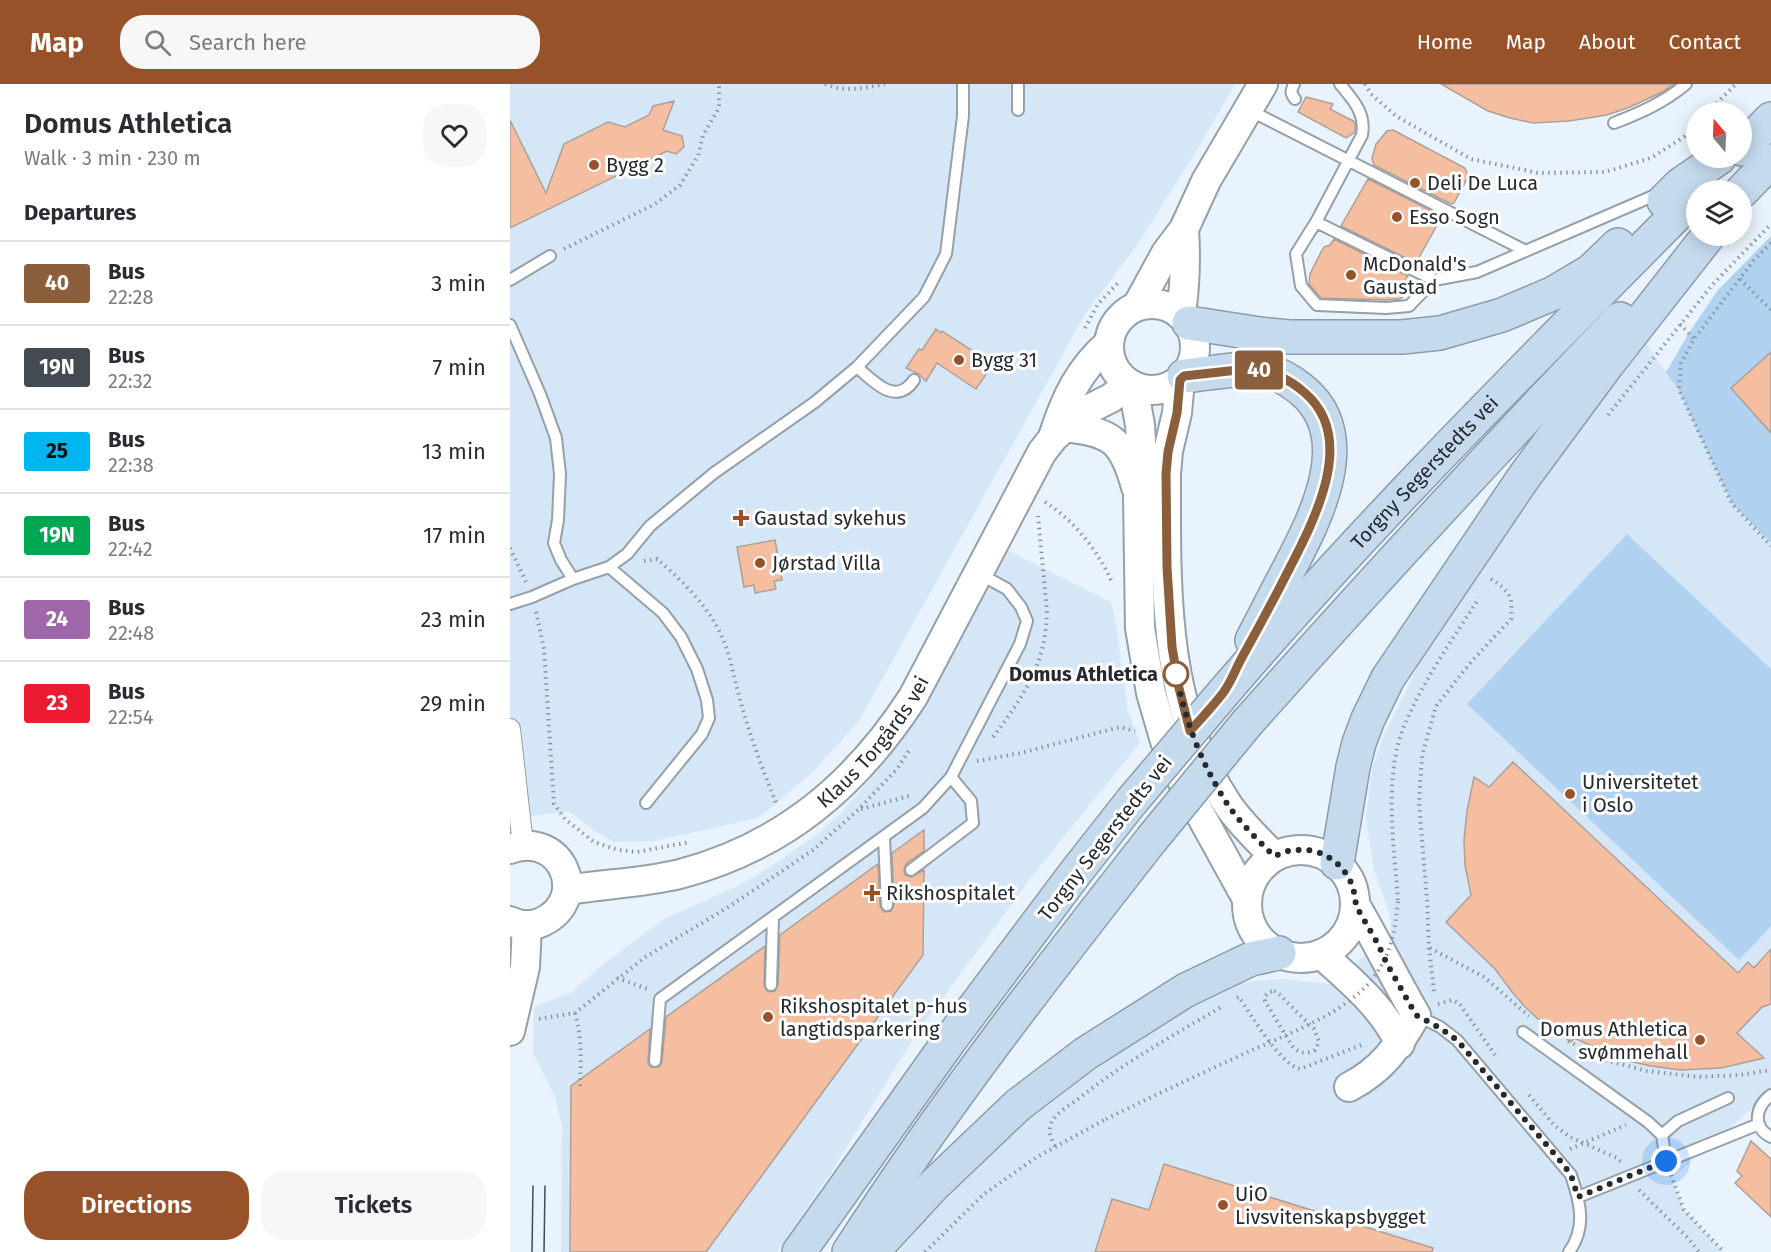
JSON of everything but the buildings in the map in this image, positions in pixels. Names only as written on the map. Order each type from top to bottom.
[{"type":"highway","points":[[1752,180],[1771,160]]},
{"type":"highway","points":[[1701,180],[1711,168]]},
{"type":"highway","name":"Torgny Segerstedts vei","points":[[1706,180],[1720,168]]},
{"type":"highway","points":[[1185,319],[1260,334],[1289,337],[1412,336],[1440,333],[1474,325],[1546,297],[1591,271],[1686,196]]},
{"type":"highway","name":"Torgny Segerstedts vei","points":[[799,1252],[950,1040],[1070,881],[1131,802],[1229,685],[1344,557],[1686,197]]},
{"type":"highway","name":"Torgny Segerstedts vei","points":[[849,1252],[924,1138],[975,1069],[1151,840],[1247,723],[1500,444],[1690,246]]},
{"type":"highway","points":[[1337,863],[1359,743],[1368,718],[1388,678],[1524,477],[1606,366],[1700,246]]},
{"type":"highway","points":[[1182,378],[1247,369],[1264,370],[1282,376],[1296,385],[1316,405],[1324,418],[1328,431],[1328,474],[1316,513],[1304,541],[1229,685]]},
{"type":"highway","points":[[872,1252],[933,1186],[1018,1106],[1085,1054],[1186,990],[1251,959],[1279,953]]},
{"type":"main road","points":[[1137,306],[1166,253],[1184,229],[1206,181],[1263,84]]},
{"type":"main road","points":[[1184,229],[1185,319]]},
{"type":"main road","points":[[1149,303],[1160,304],[1171,308],[1185,319],[1193,333],[1196,345],[1191,367],[1182,378],[1158,390],[1146,390],[1131,385],[1120,376],[1109,354],[1109,342],[1118,320],[1126,311],[1149,303]]},
{"type":"main road","name":"Klaus Torgårds vei","points":[[1058,433],[1064,405],[1073,385],[1086,366],[1109,342]]},
{"type":"main road","points":[[1182,378],[1168,452],[1166,485],[1169,622],[1179,688],[1190,729],[1207,768],[1229,806],[1274,856]]},
{"type":"main road","points":[[1131,385],[1142,441],[1143,473],[1138,495],[1140,628],[1151,693],[1165,741],[1184,785],[1247,899]]},
{"type":"main road","name":"Klaus Torgårds vei","points":[[567,890],[657,878],[720,861],[758,844],[802,818],[853,773],[895,724],[931,665],[1042,452],[1079,414],[1131,385]]},
{"type":"main road","points":[[1058,433],[1090,430],[1111,440],[1123,451],[1138,495]]},
{"type":"main road","points":[[510,1031],[525,967],[519,923],[537,924],[548,919],[564,901],[567,890],[567,878],[563,866],[556,857],[546,849],[535,845],[517,847]]},
{"type":"main road","points":[[1291,850],[1308,850],[1324,854],[1337,863],[1349,877],[1356,906],[1348,931],[1338,944],[1321,954],[1308,958],[1293,958],[1279,953],[1263,942],[1253,929],[1247,899],[1250,886],[1259,869],[1274,856],[1291,850]]},
{"type":"main road","points":[[1349,1087],[1378,1068],[1400,1044],[1425,1010],[1387,964],[1356,906]]},
{"type":"main road","points":[[1321,954],[1368,998],[1392,1028],[1400,1044]]},
{"type":"street","points":[[510,729],[517,847]]},
{"type":"lane","points":[[510,604],[609,567],[627,554],[651,526],[705,481],[815,402],[857,367],[924,297],[946,254],[963,116],[963,84]]},
{"type":"lane","points":[[1018,84],[1018,110]]},
{"type":"lane","points":[[1294,84],[1291,95],[1295,99]]},
{"type":"lane","points":[[1340,84],[1354,100],[1364,125],[1362,135],[1316,222],[1296,254],[1300,286],[1317,305],[1386,308],[1409,306],[1434,280],[1477,272],[1524,250],[1686,192]]},
{"type":"lane","points":[[1614,123],[1646,110],[1677,92],[1686,84]]},
{"type":"lane","points":[[1247,109],[1524,250]]},
{"type":"lane","points":[[1316,222],[1434,280]]},
{"type":"lane","points":[[510,280],[550,256]]},
{"type":"lane","points":[[510,325],[556,438],[560,474],[558,520],[554,543],[573,579]]},
{"type":"lane","points":[[857,367],[885,390],[902,391],[915,380]]},
{"type":"lane","points":[[609,567],[663,613],[681,637],[697,669],[707,700],[709,718],[702,734],[646,803]]},
{"type":"lane","points":[[656,1060],[660,999],[923,808],[951,777],[1020,644],[1027,621],[1021,607],[1007,589],[978,573]]},
{"type":"lane","points":[[911,870],[973,823],[971,801],[951,777]]},
{"type":"lane","points":[[884,837],[887,905]]},
{"type":"lane","points":[[771,985],[773,917]]},
{"type":"lane","points":[[1425,1010],[1440,1028],[1457,1040],[1571,1175],[1581,1215],[1579,1233],[1569,1252]]},
{"type":"lane","points":[[1523,1032],[1648,1122],[1662,1135],[1666,1161]]},
{"type":"lane","points":[[1771,1095],[1759,1107],[1758,1117],[1759,1124],[1771,1137]]},
{"type":"lane","points":[[1662,1135],[1678,1122],[1728,1098]]},
{"type":"lane","points":[[1578,1197],[1759,1124]]},
{"type":"path","points":[[550,256],[655,204],[680,185],[698,156],[703,135],[719,108],[719,84]]},
{"type":"path","points":[[825,84],[834,88],[851,90],[885,84]]},
{"type":"path","points":[[1365,84],[1371,94],[1396,116],[1471,159],[1539,173],[1605,172],[1651,158],[1686,135]]},
{"type":"path","points":[[1718,102],[1736,84]]},
{"type":"path","points":[[1603,422],[1713,284],[1771,224]]},
{"type":"path","points":[[1771,243],[1754,260],[1694,339],[1681,363],[1679,390],[1732,504],[1771,546]]},
{"type":"path","points":[[1740,279],[1771,310]]},
{"type":"path","points":[[1680,324],[1694,339]]},
{"type":"path","points":[[1036,497],[1064,516],[1089,542],[1113,584]]},
{"type":"path","points":[[510,548],[532,597],[544,649],[555,804],[565,819],[594,842],[618,850],[637,852],[692,841]]},
{"type":"path","points":[[1434,993],[1419,802],[1422,756],[1436,706],[1471,662],[1511,619],[1512,601],[1506,590],[1491,579],[1497,570]]},
{"type":"path","points":[[925,1252],[984,1194],[1037,1156],[1106,1119],[1306,1026],[1353,998],[1372,979],[1389,953],[1395,932],[1398,900],[1391,803],[1396,758],[1404,725],[1436,666],[1485,589]]},
{"type":"path","points":[[958,763],[1022,753],[1120,727],[1142,733]]},
{"type":"path","points":[[859,809],[916,794]]},
{"type":"path","points":[[1429,948],[1484,977],[1536,1022]]},
{"type":"path","points":[[617,978],[646,988],[660,999]]},
{"type":"path","points":[[1274,991],[1280,995],[1314,1029],[1319,1042],[1317,1047],[1310,1053],[1298,1052],[1279,1024],[1265,1001],[1265,996],[1269,992],[1274,991]]},
{"type":"path","points":[[1055,1146],[1049,1130],[1053,1120],[1066,1108],[1125,1065],[1239,997],[1282,1058],[1300,1069],[1364,1043]]},
{"type":"path","points":[[1425,1010],[1452,1000],[1459,1003],[1501,1062]]},
{"type":"path","points":[[575,1013],[580,1031],[580,1087]]},
{"type":"path","points":[[1565,1040],[1605,1060],[1647,1071],[1698,1077],[1739,1075],[1771,1070]]},
{"type":"path","points":[[1524,1089],[1554,1125],[1570,1137],[1617,1158],[1626,1167]]},
{"type":"path","points":[[1666,1161],[1684,1210],[1724,1252]]},
{"type":"path","points":[[1635,1185],[1699,1252]]},
{"type":"shaded area","name":"Gaustad sykehus","points":[[510,84],[1235,84],[1139,242],[1084,316],[859,721],[811,774],[758,818],[654,841],[613,842],[590,828],[569,811],[510,819]]},
{"type":"shaded area","points":[[1771,236],[1771,543],[1732,504],[1679,391],[1666,372],[1718,290]]},
{"type":"shaded area","name":"Universitetet i Oslo","points":[[1645,342],[1679,390],[1732,504],[1771,543],[1771,1092],[1672,1178],[1684,1210],[1724,1252],[899,1252],[923,1223],[976,1168],[1040,1109],[1128,1044],[1220,989],[1229,986],[1253,981],[1283,979],[1330,984],[1391,933],[1390,916],[1374,870],[1366,818],[1372,769],[1384,735],[1422,658],[1511,515]]},
{"type":"shaded area","points":[[1627,534],[1771,669],[1771,926],[1739,960],[1467,704]]},
{"type":"shaded area","name":"Rikshospitalet","points":[[1007,550],[1111,602],[1128,712],[1140,743],[1037,870],[918,1031],[830,1174],[777,1252],[561,1252],[562,1126],[555,1097],[533,1053],[534,1007],[572,992],[606,962],[664,919],[744,883],[821,831],[841,813],[887,760],[909,730],[937,683]]},
{"type":"tram line","points":[[532,1252],[533,1186]]},
{"type":"tram line","points":[[544,1252],[545,1186]]},
{"type":"bus line","name":"40","points":[[1247,369],[1264,370],[1282,376],[1296,385],[1316,405],[1324,418],[1328,431],[1328,474],[1316,513],[1304,541],[1267,613],[1225,691],[1190,731],[1172,647],[1167,567],[1166,474],[1168,452],[1177,413],[1180,380],[1184,376],[1247,369]]},
{"type":"place","name":"Bygg 2","points":[[594,165]]},
{"type":"place","name":"Deli De Luca","points":[[1415,183]]},
{"type":"place","name":"Esso Sogn","points":[[1397,217]]},
{"type":"place","name":"McDonald's Gaustad","points":[[1351,275]]},
{"type":"place","name":"Bygg 31","points":[[959,360]]},
{"type":"place","name":"Gaustad sykehus","points":[[741,518]]},
{"type":"place","name":"Jørstad Villa","points":[[760,563]]},
{"type":"place","name":"Domus Athletica","points":[[1176,674]]},
{"type":"place","name":"Universitetet i Oslo","points":[[1570,794]]},
{"type":"place","name":"Rikshospitalet","points":[[872,893]]},
{"type":"place","name":"Rikshospitalet p-hus langtidsparkering","points":[[768,1017]]},
{"type":"place","name":"Domus Athletica svømmehall","points":[[1700,1040]]},
{"type":"place","name":"UiO Livsvitenskapsbygget","points":[[1223,1205]]},
{"type":"route","points":[[1176,674],[1175,668],[1190,729],[1207,768],[1229,806],[1274,856],[1291,850],[1308,850],[1324,854],[1337,863],[1349,877],[1356,906],[1416,1015],[1457,1040],[1563,1164],[1571,1175],[1578,1197],[1666,1161]]}]
